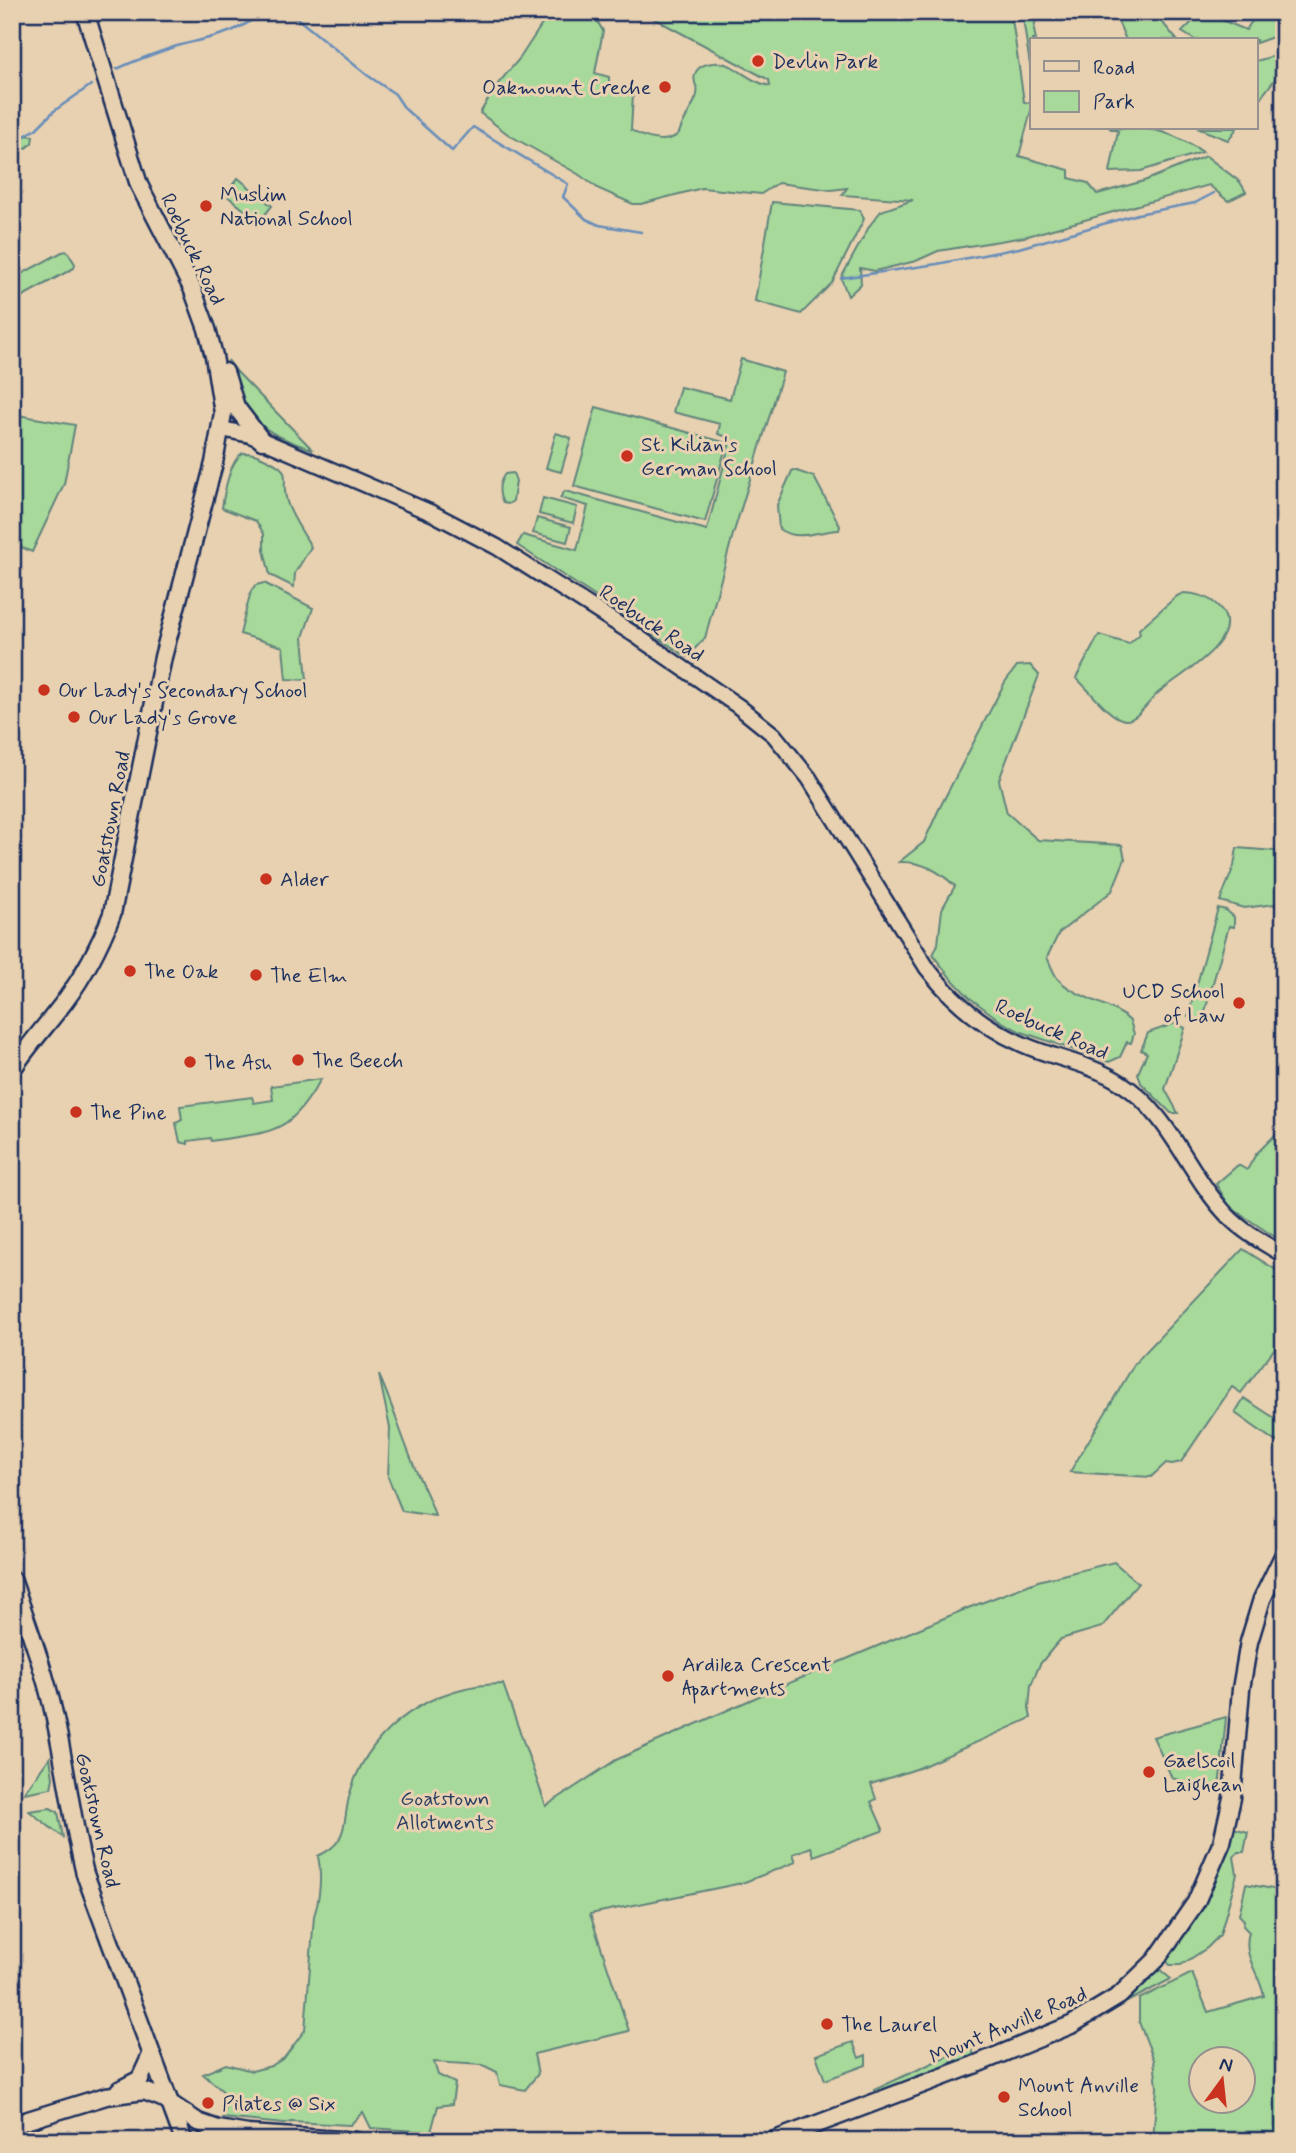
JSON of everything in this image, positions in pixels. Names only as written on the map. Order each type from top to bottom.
[{"type":"main road","name":"Roebuck Road","points":[[85,12],[139,185],[192,288],[214,355],[222,393],[222,429]]},
{"type":"main road","points":[[214,355],[230,385],[240,413],[262,441]]},
{"type":"main road","name":"Goatstown Road","points":[[12,1070],[66,1000],[100,945],[112,914],[163,657],[222,429]]},
{"type":"main road","name":"Mount Anville Road","points":[[772,2141],[974,2065],[1071,2025],[1119,1996],[1156,1960],[1196,1902],[1222,1842],[1232,1798],[1241,1689],[1249,1643],[1262,1599],[1284,1554]]},
{"type":"main road","name":"Goatstown Road","points":[[12,1579],[35,1644],[54,1713],[85,1874],[184,2141]]},
{"type":"main road","points":[[12,2125],[106,2095],[140,2079],[151,2055]]},
{"type":"main road","points":[[106,2095],[144,2091],[202,2124],[218,2129],[356,2141]]},
{"type":"main road","points":[[205,2141],[246,2133]]},
{"type":"street","name":"Roebuck Road","points":[[222,429],[262,441],[434,514],[482,538],[632,634],[760,722],[809,778],[942,988],[982,1023],[1023,1044],[1084,1064],[1122,1084],[1172,1133],[1213,1197],[1229,1216],[1248,1233],[1284,1255]]},
{"type":"green space","points":[[550,12],[592,12],[603,31],[595,73],[609,77],[609,83],[613,87],[633,94],[631,130],[642,136],[662,140],[679,133],[697,95],[695,76],[706,64],[731,66],[770,86],[769,80],[642,12],[1011,12],[1024,102],[1030,103],[1030,115],[1019,156],[1069,170],[1069,178],[1088,183],[1097,194],[1144,181],[1206,156],[1240,182],[1246,192],[1228,201],[1209,185],[1024,237],[938,251],[916,261],[875,271],[860,268],[861,284],[848,296],[841,278],[870,225],[881,211],[913,200],[842,195],[847,188],[831,190],[778,183],[761,194],[702,188],[633,204],[599,189],[509,135],[480,113],[496,86],[520,58]]},
{"type":"green space","points":[[1022,12],[1037,12],[1036,38],[1030,38],[1030,65]]},
{"type":"green space","points":[[1114,12],[1154,12],[1175,38],[1125,38]]},
{"type":"green space","points":[[1202,12],[1246,30],[1258,12],[1284,12],[1284,33],[1258,42],[1258,38],[1192,38],[1182,32]]},
{"type":"green space","points":[[1284,50],[1284,67],[1258,101],[1258,60]]},
{"type":"green space","points":[[1115,130],[1158,131],[1179,138],[1203,152],[1141,171],[1110,172],[1118,131]]},
{"type":"green space","points":[[1202,130],[1236,130],[1228,140]]},
{"type":"green space","points":[[12,134],[33,136],[32,143],[12,154]]},
{"type":"green space","points":[[238,178],[272,206],[259,222],[225,194]]},
{"type":"green space","points":[[772,202],[860,210],[864,219],[832,283],[801,314],[755,301]]},
{"type":"green space","points":[[67,251],[75,264],[74,268],[12,302],[12,279]]},
{"type":"green space","points":[[741,359],[783,372],[732,538],[705,638],[687,657],[517,545],[523,535],[577,550],[588,506],[560,498],[565,491],[707,530],[731,438],[718,434],[720,424],[673,412],[680,387],[730,399]]},
{"type":"green space","points":[[228,360],[313,450],[274,434],[251,415]]},
{"type":"green space","points":[[596,407],[727,443],[705,522],[574,486]]},
{"type":"green space","points":[[12,414],[75,425],[64,484],[32,552],[12,543]]},
{"type":"green space","points":[[556,433],[571,438],[561,472],[546,468]]},
{"type":"green space","points":[[243,453],[261,457],[284,471],[287,502],[311,547],[295,573],[294,587],[270,575],[264,550],[264,534],[256,521],[222,508],[231,470]]},
{"type":"green space","points":[[794,470],[814,477],[840,526],[839,530],[793,535],[779,529],[777,505]]},
{"type":"green space","points":[[513,473],[516,481],[513,501],[503,503],[501,481],[505,474]]},
{"type":"green space","points":[[543,498],[577,507],[573,523],[539,514]]},
{"type":"green space","points":[[537,518],[571,527],[567,542],[533,533]]},
{"type":"green space","points":[[264,583],[313,608],[303,637],[307,680],[286,679],[283,647],[240,634],[251,591],[256,585]]},
{"type":"green space","points":[[1183,593],[1202,596],[1218,606],[1226,618],[1225,631],[1207,656],[1158,693],[1139,714],[1125,720],[1119,718],[1106,709],[1076,678],[1099,635],[1129,644],[1140,634],[1139,629]]},
{"type":"green space","points":[[1030,665],[1039,675],[999,780],[1007,813],[1038,840],[1122,845],[1125,859],[1112,891],[1059,933],[1047,957],[1057,978],[1065,985],[1113,1009],[1130,1021],[1134,1034],[1131,1043],[1127,1042],[1120,1057],[1109,1062],[1019,1031],[970,998],[933,955],[938,944],[942,909],[955,886],[930,868],[899,862],[924,842],[1005,682],[1017,666]]},
{"type":"green space","points":[[1237,848],[1275,851],[1284,857],[1284,907],[1275,904],[1244,908],[1220,901],[1234,866]]},
{"type":"green space","points":[[1218,908],[1226,910],[1234,917],[1234,927],[1229,926],[1202,1022],[1188,1017]]},
{"type":"green space","points":[[1176,1023],[1185,1028],[1165,1089],[1178,1113],[1171,1113],[1141,1083],[1138,1073],[1147,1053],[1141,1050],[1148,1033]]},
{"type":"green space","points":[[321,1079],[298,1112],[277,1128],[211,1141],[210,1138],[188,1141],[188,1144],[180,1142],[176,1123],[182,1120],[180,1106],[252,1097],[254,1103],[273,1100],[271,1086]]},
{"type":"green space","points":[[1284,1126],[1284,1243],[1230,1207],[1216,1184],[1238,1165],[1247,1170],[1256,1154]]},
{"type":"green space","points":[[1243,1249],[1284,1275],[1284,1336],[1241,1393],[1232,1387],[1181,1462],[1166,1463],[1151,1477],[1070,1472],[1135,1363]]},
{"type":"green space","points":[[379,1375],[435,1516],[402,1511],[388,1477],[390,1428]]},
{"type":"green space","points":[[1244,1398],[1279,1421],[1284,1415],[1282,1436],[1276,1442],[1235,1413]]},
{"type":"green space","name":"Goatstown Allotments","points":[[1114,1562],[1138,1583],[1102,1627],[1061,1639],[1040,1664],[1031,1685],[1031,1718],[919,1768],[871,1784],[876,1799],[871,1802],[882,1831],[814,1856],[811,1847],[793,1854],[796,1862],[742,1883],[590,1914],[629,2031],[534,2054],[538,2074],[525,2090],[500,2085],[497,2072],[483,2065],[434,2062],[438,2075],[455,2083],[452,2104],[438,2106],[431,2132],[371,2128],[363,2112],[350,2125],[291,2122],[284,2124],[223,2118],[225,2093],[203,2074],[226,2064],[252,2071],[271,2066],[284,2058],[305,2030],[314,1916],[320,1886],[318,1856],[340,1838],[350,1793],[373,1748],[389,1729],[408,1713],[453,1692],[503,1684],[546,1806],[616,1760],[768,1692],[1038,1581]]},
{"type":"green space","points":[[1226,1717],[1219,1789],[1203,1788],[1172,1778],[1153,1737]]},
{"type":"green space","points":[[50,1757],[53,1778],[51,1788],[24,1793]]},
{"type":"green space","points":[[50,1808],[58,1812],[63,1837],[29,1811]]},
{"type":"green space","points":[[1233,1828],[1248,1832],[1244,1852],[1238,1852],[1234,1857],[1237,1874],[1220,1935],[1207,1948],[1181,1965],[1170,1965],[1166,1960],[1205,1897]]},
{"type":"green space","points":[[1246,1884],[1284,1891],[1284,2141],[1153,2141],[1157,2087],[1154,2060],[1139,2022],[1139,1999],[1192,1973],[1208,2012],[1264,1996],[1249,1957],[1249,1932],[1243,1926],[1244,1920],[1239,1915]]},
{"type":"green space","points":[[1159,1969],[1171,1979],[1127,2002]]},
{"type":"green space","points":[[853,2042],[859,2058],[866,2055],[866,2065],[825,2080],[816,2055]]},
{"type":"green space","points":[[971,2045],[974,2056],[959,2062],[957,2060],[947,2064],[948,2067],[876,2094],[874,2090]]},
{"type":"waterway","points":[[117,69],[177,46],[233,30],[262,12]]},
{"type":"waterway","points":[[287,12],[395,94],[405,109],[452,151],[473,127],[568,184],[563,197],[586,219],[599,225],[641,232]]},
{"type":"waterway","points":[[12,138],[23,137],[36,129],[54,111],[91,85]]},
{"type":"waterway","points":[[841,278],[937,264],[1019,248],[1138,214],[1195,203],[1214,193]]},
{"type":"place","name":"Devlin Park","points":[[758,61]]},
{"type":"place","name":"Oakmount Creche","points":[[665,87]]},
{"type":"place","name":"Muslim National School","points":[[206,206]]},
{"type":"place","name":"St. Kilian's German School","points":[[627,456]]},
{"type":"place","name":"Our Lady's Secondary School","points":[[44,690]]},
{"type":"place","name":"Our Lady's Grove","points":[[74,717]]},
{"type":"place","name":"Alder","points":[[266,879]]},
{"type":"place","name":"The Oak","points":[[130,971]]},
{"type":"place","name":"The Elm","points":[[256,975]]},
{"type":"place","name":"UCD School of Law","points":[[1239,1003]]},
{"type":"place","name":"The Beech","points":[[298,1060]]},
{"type":"place","name":"The Ash","points":[[190,1062]]},
{"type":"place","name":"The Pine","points":[[76,1112]]},
{"type":"place","name":"Ardilea Crescent Apartments","points":[[668,1676]]},
{"type":"place","name":"Gaelscoil Laighean","points":[[1149,1772]]},
{"type":"place","name":"The Laurel","points":[[827,2024]]},
{"type":"place","name":"Mount Anville School","points":[[1004,2097]]},
{"type":"place","name":"Pilates @ Six","points":[[208,2103]]}]
